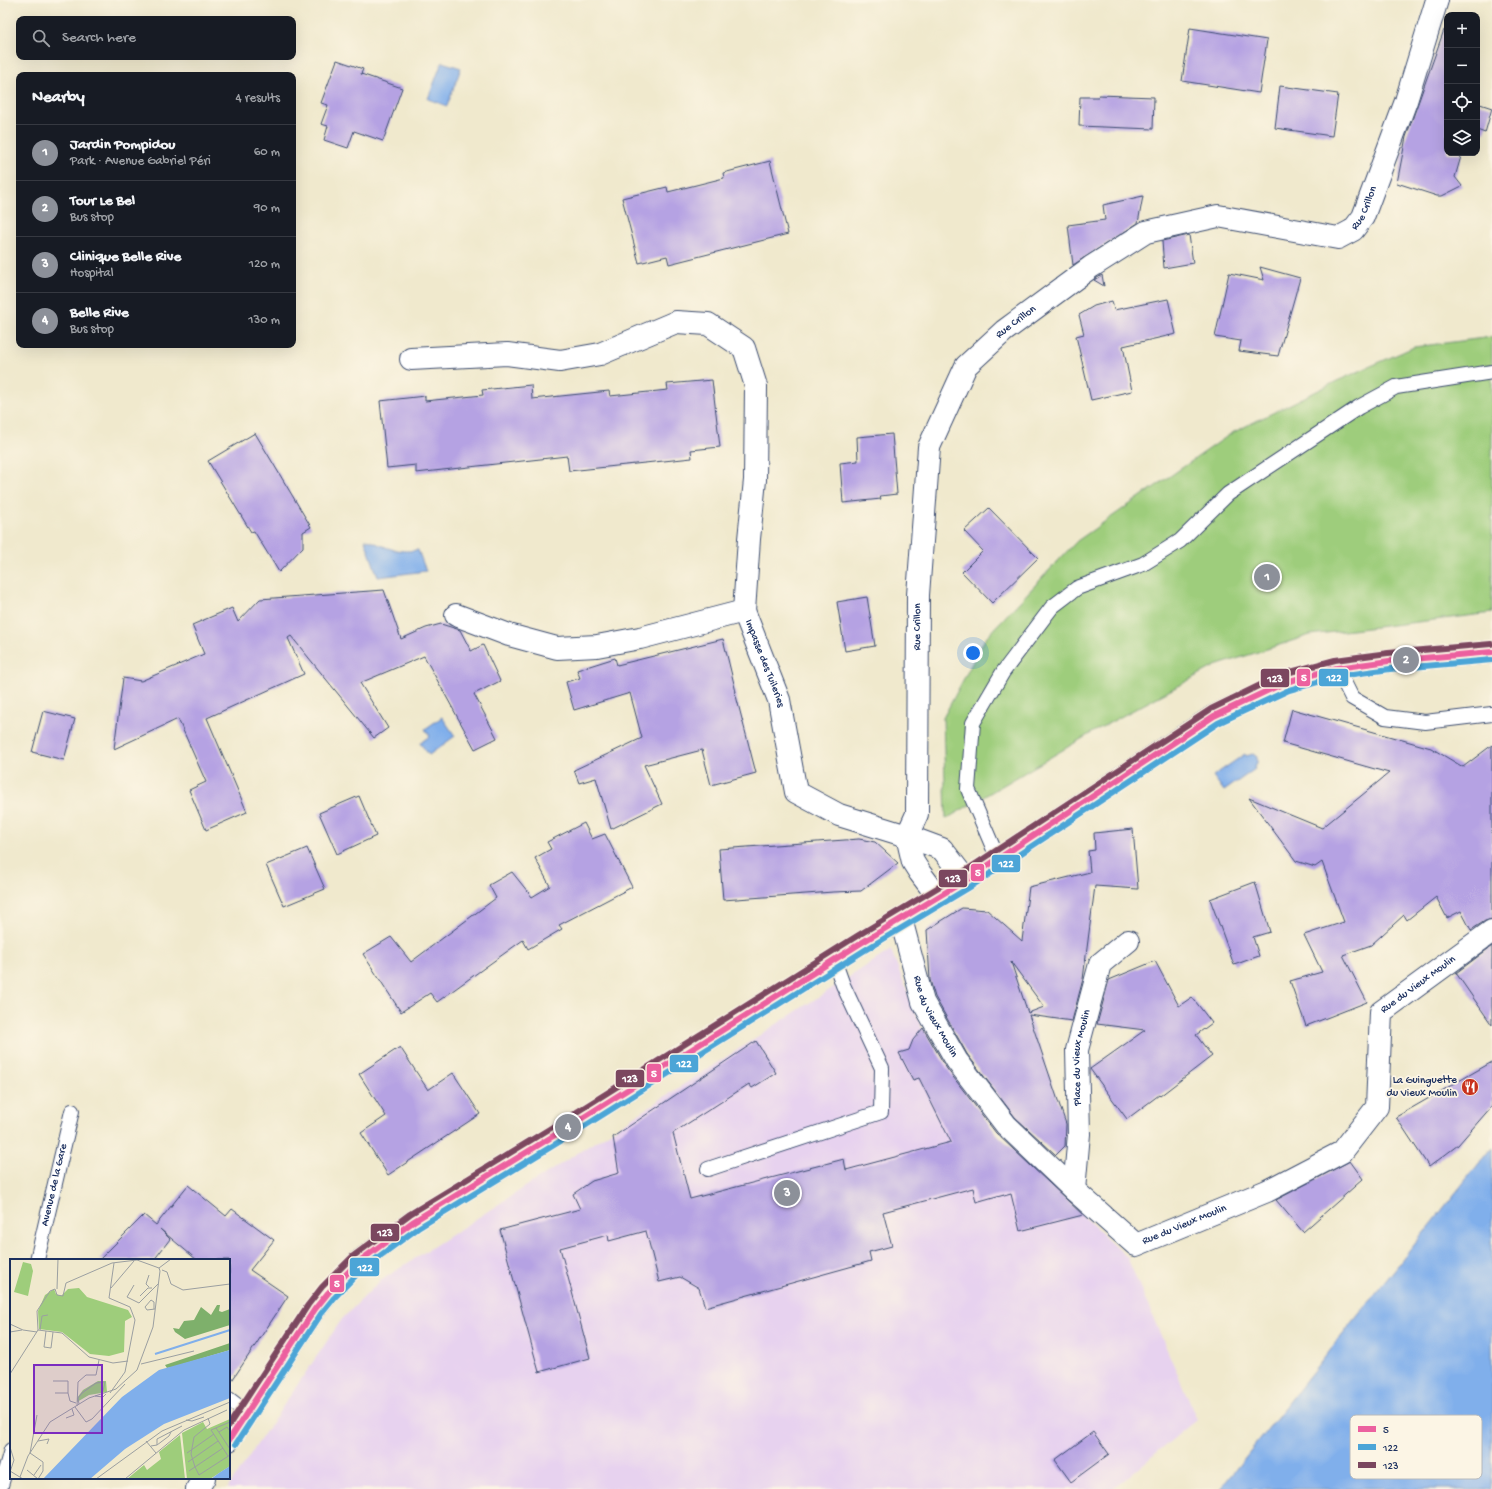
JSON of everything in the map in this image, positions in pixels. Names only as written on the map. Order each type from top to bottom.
[{"type":"street","name":"Rue Crillon","points":[[907,836],[917,814],[918,595],[929,447],[966,366],[1004,331],[1091,267],[1146,232],[1218,216],[1338,238],[1353,230],[1364,217],[1404,108],[1437,0]]},
{"type":"street","points":[[411,359],[507,354],[560,361],[600,354],[676,322],[708,324],[744,348],[756,386],[755,480],[744,611]]},
{"type":"street","name":"Impasse des Tuileries","points":[[456,615],[509,635],[558,648],[597,646],[640,638],[744,611],[779,700],[796,792],[839,815],[907,836],[942,849],[966,880]]},
{"type":"street","points":[[230,1438],[315,1309],[328,1293],[357,1263],[414,1221],[555,1136],[834,960],[966,880],[1214,716],[1286,682],[1337,668],[1389,661],[1492,652]]},
{"type":"street","points":[[907,836],[913,862],[920,874],[938,897]]},
{"type":"street","name":"Rue du Vieux Moulin","points":[[901,919],[923,1002],[957,1061],[1006,1125],[1074,1190],[1136,1245],[1267,1191],[1342,1152],[1378,1107],[1381,1012],[1492,931]]},
{"type":"street","name":"Place du Vieux Moulin","points":[[1074,1190],[1079,1134],[1077,1050],[1100,964],[1128,941]]},
{"type":"street","points":[[197,1489],[203,1479]]},
{"type":"lane","points":[[998,859],[968,789],[973,723],[1003,672],[1052,607],[1077,588],[1143,564],[1180,541],[1228,494],[1359,407],[1396,387],[1492,372]]},
{"type":"lane","points":[[1337,668],[1352,698],[1385,717],[1425,722],[1492,714]]},
{"type":"lane","points":[[708,1169],[881,1112],[882,1068],[843,985],[834,960]]},
{"type":"lane","name":"Avenue de la Gare","points":[[37,1259],[72,1111]]},
{"type":"lane","points":[[230,1400],[247,1412]]},
{"type":"lane","points":[[0,1489],[10,1454]]},
{"type":"shaded area","points":[[891,950],[922,1029],[991,1130],[1127,1257],[1197,1419],[1113,1489],[227,1489],[342,1319],[380,1281]]},
{"type":"green space","points":[[1492,337],[1492,613],[1310,635],[1215,666],[1100,728],[946,819],[943,718],[986,637],[1077,541],[1232,433],[1337,381],[1414,347]]},
{"type":"water","points":[[442,62],[461,68],[447,106],[428,99]]},
{"type":"water","points":[[365,540],[396,550],[418,550],[426,571],[378,577]]},
{"type":"water","points":[[442,717],[455,736],[429,755],[420,743],[430,736],[425,729]]},
{"type":"water","points":[[1245,754],[1246,756],[1253,754],[1257,757],[1257,763],[1254,767],[1255,769],[1224,791],[1213,776]]},
{"type":"water","points":[[1492,1147],[1492,1489],[1220,1489]]},
{"type":"building","points":[[1190,28],[1267,40],[1259,93],[1182,81]]},
{"type":"building","points":[[1444,30],[1444,156],[1461,156],[1455,177],[1462,186],[1442,196],[1437,196],[1397,183],[1406,137]]},
{"type":"building","points":[[337,60],[363,69],[361,74],[402,88],[383,141],[354,131],[348,148],[324,140],[328,126],[321,124],[328,105],[321,103]]},
{"type":"building","points":[[1280,86],[1338,94],[1332,136],[1275,128]]},
{"type":"building","points":[[1099,95],[1154,97],[1153,129],[1079,126],[1080,97],[1098,97]]},
{"type":"building","points":[[1480,104],[1492,108],[1485,133],[1480,131]]},
{"type":"building","points":[[770,161],[788,234],[669,264],[667,256],[639,263],[622,198],[667,187],[668,192],[724,178],[723,173]]},
{"type":"building","points":[[1143,196],[1138,223],[1073,265],[1068,225],[1105,220],[1103,205]]},
{"type":"building","points":[[1189,235],[1193,263],[1164,268],[1162,241]]},
{"type":"building","points":[[1260,267],[1300,278],[1278,356],[1239,351],[1241,341],[1215,337],[1229,273],[1264,280]]},
{"type":"building","points":[[1102,275],[1104,286],[1094,280]]},
{"type":"building","points":[[1168,299],[1176,334],[1123,346],[1132,391],[1091,400],[1076,336],[1084,334],[1079,315],[1094,306],[1112,301],[1114,310]]},
{"type":"building","points":[[712,380],[720,447],[691,450],[692,458],[569,471],[567,456],[416,473],[416,465],[387,468],[380,401],[425,396],[425,401],[483,395],[482,390],[531,385],[532,399],[609,391],[610,396],[668,390],[667,384]]},
{"type":"building","points":[[255,433],[311,527],[303,532],[303,547],[279,572],[254,531],[251,532],[208,461]]},
{"type":"building","points":[[892,434],[897,494],[880,496],[881,499],[843,503],[840,463],[858,461],[857,437]]},
{"type":"building","points":[[989,508],[1038,558],[992,603],[962,572],[983,551],[964,531]]},
{"type":"building","points":[[384,590],[401,639],[426,628],[441,624],[460,630],[471,651],[483,645],[500,681],[474,694],[497,738],[475,749],[424,656],[360,683],[388,728],[374,738],[291,636],[288,638],[304,674],[207,718],[247,812],[206,830],[189,790],[206,782],[178,719],[114,749],[123,678],[141,681],[204,654],[192,625],[232,608],[238,622],[260,599]]},
{"type":"building","points":[[867,597],[875,646],[845,651],[837,602]]},
{"type":"building","points":[[723,639],[756,773],[711,785],[702,750],[644,765],[662,804],[611,829],[596,778],[579,783],[574,770],[642,738],[630,693],[574,710],[566,682],[580,678],[577,670],[615,658],[617,665]]},
{"type":"building","points":[[1292,709],[1431,748],[1463,767],[1492,745],[1492,919],[1485,921],[1471,930],[1461,911],[1447,918],[1436,897],[1407,920],[1404,915],[1371,945],[1343,955],[1367,1002],[1306,1026],[1290,981],[1322,972],[1304,935],[1344,922],[1322,862],[1315,867],[1296,861],[1249,798],[1322,828],[1389,773],[1283,743]]},
{"type":"building","points":[[43,711],[75,719],[64,760],[32,752]]},
{"type":"building","points":[[359,796],[376,836],[337,854],[319,813]]},
{"type":"building","points":[[584,823],[592,839],[605,834],[632,887],[559,925],[562,929],[528,949],[523,940],[437,1002],[430,993],[401,1012],[363,954],[391,937],[411,962],[496,898],[489,885],[512,872],[532,897],[550,886],[535,858],[551,849],[547,842]]},
{"type":"building","points":[[1133,829],[1138,889],[1095,886],[1083,979],[1072,1021],[1029,1015],[1066,1124],[1065,1146],[1056,1155],[1015,1117],[967,1054],[935,997],[930,980],[927,930],[962,908],[987,910],[1022,941],[1029,887],[1090,872],[1088,851],[1095,850],[1094,833]],"holes":[[[1011,962],[1044,1007],[1028,1013]]]},
{"type":"building","points":[[859,839],[875,842],[898,863],[861,891],[723,900],[719,849]]},
{"type":"building","points":[[307,848],[325,889],[284,906],[266,865]]},
{"type":"building","points":[[1255,882],[1270,932],[1253,937],[1259,956],[1234,965],[1210,899]]},
{"type":"building","points":[[1492,946],[1492,1025],[1456,973]]},
{"type":"building","points":[[1155,961],[1179,1006],[1192,997],[1212,1023],[1196,1035],[1212,1056],[1127,1119],[1090,1069],[1145,1030],[1097,1024],[1109,980]]},
{"type":"building","points":[[923,1028],[947,1069],[996,1133],[1083,1215],[1020,1231],[1011,1194],[1004,1196],[1004,1194],[976,1202],[973,1188],[883,1212],[892,1246],[869,1252],[871,1261],[705,1307],[699,1288],[680,1277],[659,1282],[646,1231],[609,1241],[608,1235],[560,1248],[590,1358],[539,1372],[500,1230],[580,1209],[573,1194],[592,1181],[619,1173],[613,1137],[756,1041],[776,1073],[752,1088],[749,1084],[673,1133],[690,1199],[844,1159],[846,1170],[951,1142],[919,1078],[913,1080],[899,1053],[909,1050],[913,1040]]},
{"type":"building","points":[[400,1047],[428,1090],[453,1073],[480,1114],[388,1175],[361,1133],[386,1116],[359,1074]]},
{"type":"building","name":"La Guinguette du Vieux Moulin","points":[[1492,1062],[1492,1106],[1458,1145],[1429,1167],[1396,1117]]},
{"type":"building","points":[[1350,1161],[1363,1179],[1303,1232],[1276,1200]]},
{"type":"building","points":[[188,1185],[226,1216],[232,1209],[274,1240],[250,1270],[288,1296],[230,1383],[230,1259],[196,1259],[160,1229],[170,1239],[155,1259],[100,1259],[144,1215],[156,1225]]},
{"type":"building","points":[[1093,1432],[1109,1454],[1071,1482],[1055,1460]]},
{"type":"transit line","name":"123","points":[[230,1423],[308,1305],[322,1287],[352,1257],[410,1214],[564,1120],[857,936],[962,873],[1211,709],[1283,674],[1335,660],[1388,653],[1491,644]]},
{"type":"transit line","name":"5","points":[[230,1438],[315,1309],[328,1293],[357,1263],[414,1221],[568,1127],[861,943],[966,880],[1214,716],[1286,682],[1337,668],[1389,661],[1492,652]]},
{"type":"transit line","name":"122","points":[[236,1444],[321,1314],[362,1269],[418,1228],[572,1134],[865,950],[970,887],[1218,723],[1289,690],[1339,676],[1390,669],[1492,660]]},
{"type":"place","name":"Jardin Pompidou","points":[[1267,577]]},
{"type":"place","name":"Tour Le Bel","points":[[1406,660]]},
{"type":"place","name":"La Guinguette du Vieux Moulin","points":[[1470,1087]]},
{"type":"place","name":"Belle Rive","points":[[568,1127]]},
{"type":"place","name":"Clinique Belle Rive","points":[[787,1193]]}]
